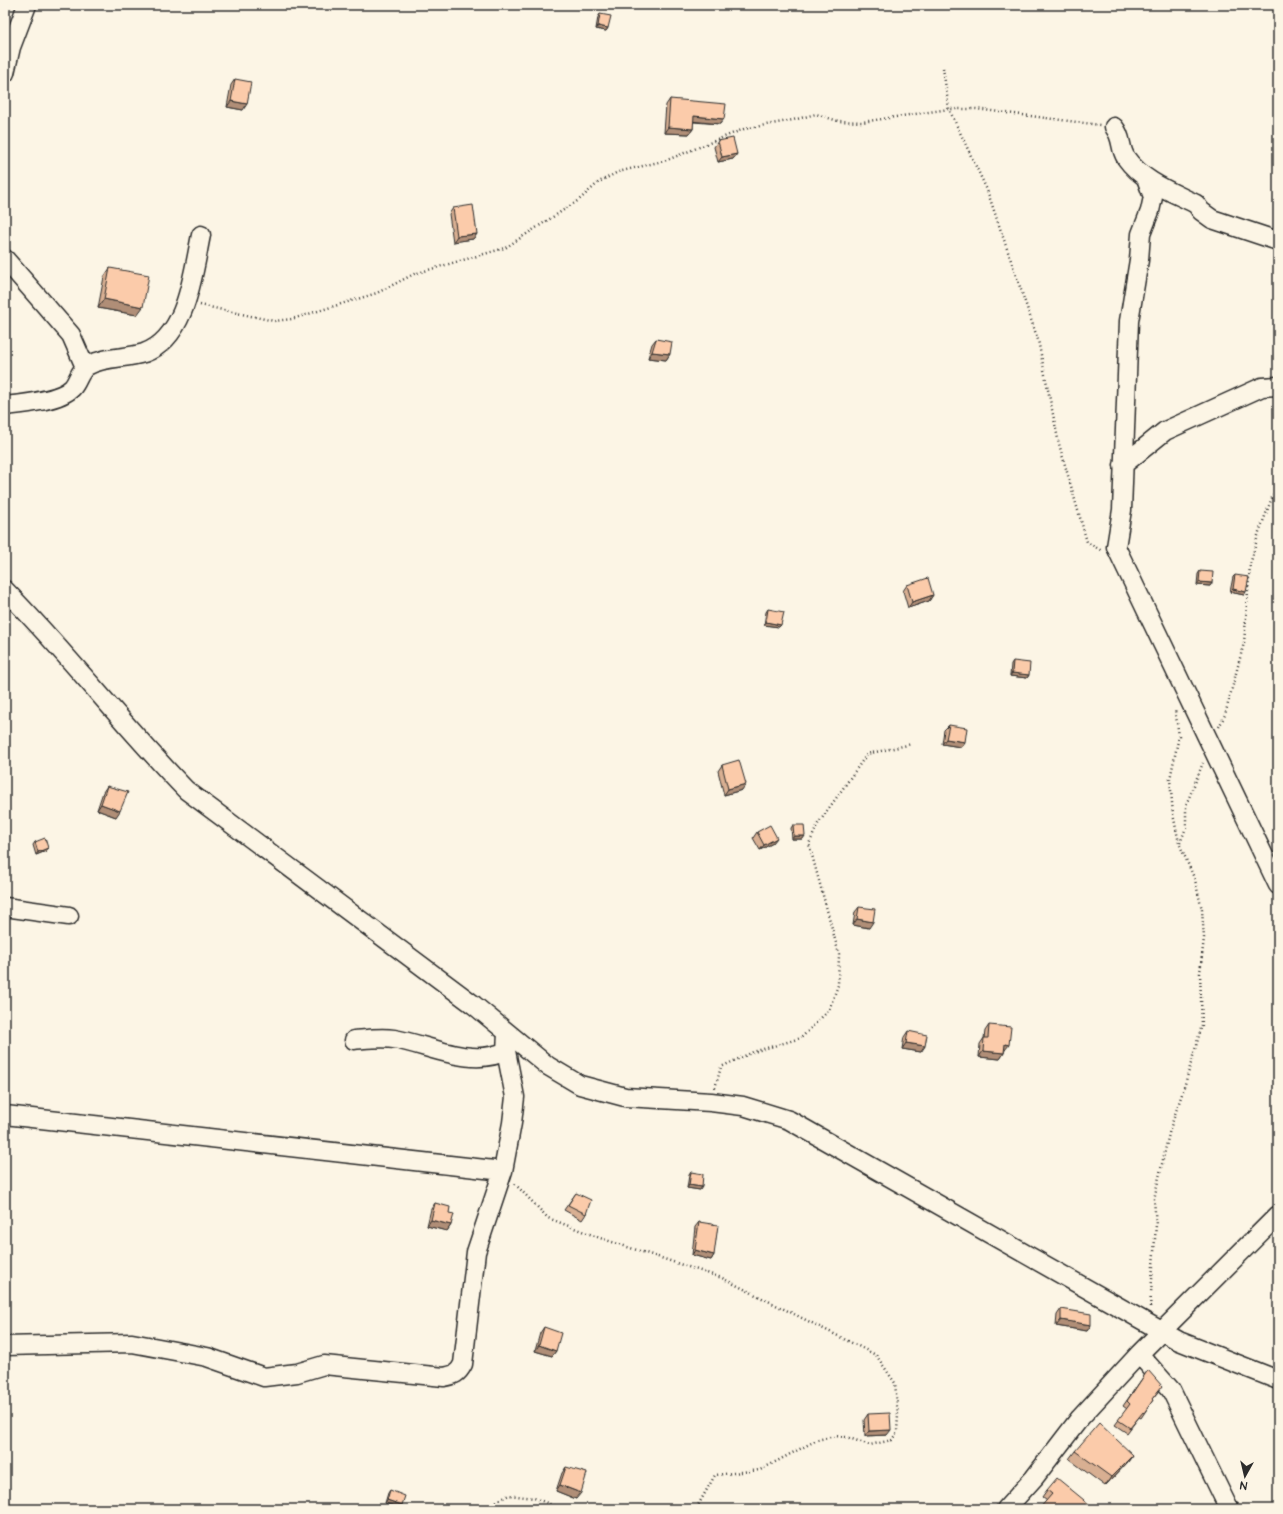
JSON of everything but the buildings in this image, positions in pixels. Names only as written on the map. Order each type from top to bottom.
[{"type":"street","points":[[5,73],[11,47],[26,5]]},
{"type":"street","points":[[1114,127],[1120,135],[1122,150],[1127,159],[1146,178],[1196,204],[1201,211],[1212,219],[1278,241]]},
{"type":"street","points":[[1146,178],[1153,197],[1150,211],[1141,234],[1139,260],[1128,321],[1122,465],[1122,510],[1116,547],[1278,885]]},
{"type":"street","points":[[5,406],[57,397],[72,388],[85,367],[95,362],[143,353],[157,346],[170,333],[182,314],[201,235]]},
{"type":"street","points":[[5,258],[71,335],[85,367]]},
{"type":"street","points":[[1122,465],[1165,431],[1262,387],[1278,386]]},
{"type":"street","points":[[5,590],[32,617],[147,749],[186,790],[474,1005],[548,1066],[580,1085],[625,1097],[711,1102],[743,1106],[789,1120],[1161,1331],[1180,1341],[1278,1380]]},
{"type":"street","points":[[5,908],[69,916]]},
{"type":"street","points":[[5,1346],[132,1343],[206,1357],[264,1377],[296,1373],[324,1365],[444,1377],[454,1376],[459,1372],[463,1364],[476,1252],[502,1171],[512,1123],[515,1097],[506,1051],[507,1033]]},
{"type":"street","points":[[354,1040],[393,1039],[454,1054],[481,1058],[494,1057],[506,1051]]},
{"type":"street","points":[[5,1115],[502,1171]]},
{"type":"street","points":[[1006,1509],[1034,1478],[1080,1418],[1139,1354],[1278,1215]]},
{"type":"street","points":[[1139,1354],[1171,1390],[1229,1509]]},
{"type":"path","points":[[943,68],[949,109],[987,190],[1038,340],[1059,444],[1087,542],[1107,554]]},
{"type":"path","points":[[186,302],[274,321],[292,319],[377,293],[414,274],[505,248],[580,200],[599,182],[618,172],[667,160],[744,129],[816,114],[838,121],[862,122],[949,109],[976,109],[1114,127]]},
{"type":"path","points":[[1179,843],[1186,828],[1186,805],[1210,744],[1227,708],[1244,642],[1250,565],[1259,532],[1278,482]]},
{"type":"path","points":[[1150,1310],[1156,1225],[1154,1199],[1170,1129],[1184,1091],[1202,1025],[1200,973],[1204,938],[1202,910],[1196,880],[1179,843],[1173,814],[1170,779],[1179,736],[1175,707]]},
{"type":"path","points":[[711,1102],[721,1067],[753,1052],[801,1038],[829,1010],[838,985],[839,954],[809,844],[818,824],[867,754],[912,744]]},
{"type":"path","points":[[502,1171],[548,1218],[600,1238],[722,1278],[876,1355],[895,1383],[898,1415],[897,1432],[892,1440],[870,1445],[846,1437],[835,1436],[818,1440],[760,1470],[714,1475],[696,1509]]},
{"type":"path","points":[[482,1509],[509,1495],[534,1498],[563,1509]]}]
